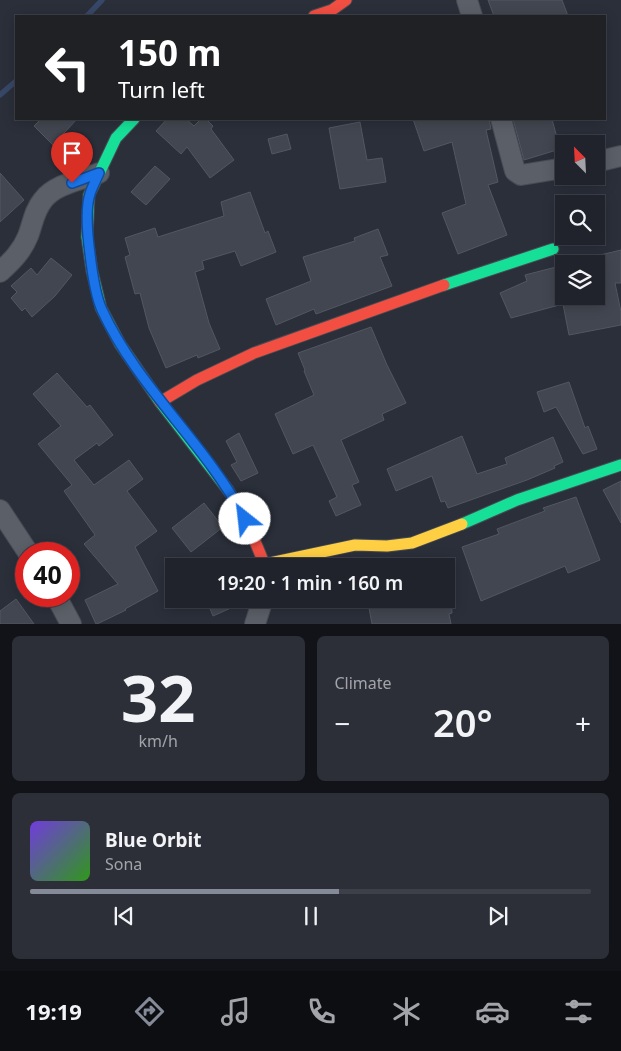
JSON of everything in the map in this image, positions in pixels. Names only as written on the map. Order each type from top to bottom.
[{"type":"street","points":[[317,15],[332,10],[346,0]]},
{"type":"street","points":[[467,0],[472,15]]},
{"type":"street","points":[[133,120],[116,138],[89,195],[87,237],[92,271],[101,308],[120,344],[160,402],[233,498],[252,533],[262,558]]},
{"type":"street","points":[[501,120],[515,171],[521,175],[555,169]]},
{"type":"street","points":[[605,160],[621,156]]},
{"type":"street","points":[[0,272],[23,249],[34,214],[44,198],[58,188],[99,173]]},
{"type":"street","points":[[160,402],[197,380],[254,353],[409,296],[553,249]]},
{"type":"street","points":[[296,558],[355,545],[387,546],[412,543],[453,528],[517,500],[621,465]]},
{"type":"street","points":[[0,510],[6,536]]},
{"type":"street","points":[[62,607],[71,624]]},
{"type":"street","points":[[255,624],[261,608]]},
{"type":"building","points":[[488,0],[562,0],[568,15],[494,15]]},
{"type":"building","points":[[40,120],[76,120],[53,145],[34,126]]},
{"type":"building","points":[[166,120],[187,120],[194,126],[200,120],[207,120],[213,126],[211,129],[234,160],[210,178],[187,147],[181,154],[156,131]]},
{"type":"building","points":[[413,120],[489,120],[491,129],[486,130],[498,182],[488,185],[507,235],[458,254],[442,213],[466,204],[452,142],[424,151]]},
{"type":"building","points":[[513,120],[552,120],[556,135],[555,151],[524,160]]},
{"type":"building","points":[[360,122],[367,160],[382,158],[386,182],[340,189],[329,128]]},
{"type":"building","points":[[287,134],[291,149],[272,154],[268,139]]},
{"type":"building","points":[[155,166],[170,179],[146,205],[131,192]]},
{"type":"building","points":[[0,173],[24,200],[0,222]]},
{"type":"building","points":[[250,192],[265,233],[268,231],[276,252],[241,266],[235,251],[202,261],[204,269],[195,272],[209,323],[220,349],[198,358],[197,355],[166,368],[149,328],[140,293],[135,294],[125,257],[130,255],[125,238],[155,228],[158,237],[224,216],[221,202]]},
{"type":"building","points":[[378,229],[388,255],[380,257],[392,286],[316,314],[314,309],[276,325],[266,299],[311,281],[303,257],[355,241],[354,238]]},
{"type":"building","points":[[621,250],[621,283],[615,283],[621,312],[621,325],[569,335],[563,305],[605,305],[605,255],[600,255]]},
{"type":"building","points":[[51,258],[72,275],[55,296],[32,317],[25,308],[22,311],[11,298],[17,292],[11,286],[31,268],[37,275]]},
{"type":"building","points":[[555,267],[555,305],[559,305],[511,318],[500,293],[527,281],[525,275]]},
{"type":"building","points":[[371,327],[406,403],[382,414],[384,420],[341,440],[359,482],[352,485],[361,505],[336,516],[329,501],[337,497],[313,445],[293,454],[275,414],[314,395],[298,353]]},
{"type":"building","points":[[57,373],[87,407],[90,405],[113,435],[99,446],[97,443],[74,460],[94,485],[129,460],[143,479],[127,491],[157,531],[135,547],[158,591],[97,624],[85,600],[118,584],[84,544],[95,535],[64,491],[72,485],[38,444],[61,426],[33,394]]},
{"type":"building","points":[[569,382],[585,428],[588,426],[597,449],[583,454],[556,407],[544,412],[537,392]]},
{"type":"building","points":[[239,433],[258,473],[241,481],[231,465],[237,462],[226,441]]},
{"type":"building","points":[[462,436],[477,474],[507,464],[505,458],[553,437],[563,462],[554,466],[555,468],[527,480],[448,508],[445,501],[441,502],[432,476],[396,491],[387,469]]},
{"type":"building","points":[[621,481],[621,523],[603,490]]},
{"type":"building","points":[[576,497],[600,560],[568,573],[565,566],[481,601],[462,547],[499,534],[497,529],[545,511],[543,508]]},
{"type":"building","points":[[204,503],[223,527],[191,552],[172,528]]},
{"type":"building","points":[[15,600],[15,607],[22,607],[34,624],[0,624],[0,611]]},
{"type":"building","points":[[210,608],[231,608],[213,616]]},
{"type":"building","points":[[369,608],[452,608],[452,613],[449,614],[451,624],[372,624]]},
{"type":"waterway","points":[[88,15],[102,0]]},
{"type":"waterway","points":[[0,95],[15,82]]},
{"type":"traffic: fast","points":[[133,120],[116,138],[89,195],[87,237],[92,271],[101,308],[120,344],[160,402],[228,490]]},
{"type":"traffic: fast","points":[[444,285],[553,249]]},
{"type":"traffic: fast","points":[[462,524],[517,500],[621,465]]},
{"type":"traffic: slow","points":[[293,558],[355,545],[387,546],[412,543],[462,524]]},
{"type":"traffic: jam","points":[[317,15],[332,10],[346,0]]},
{"type":"traffic: jam","points":[[160,402],[197,380],[254,353],[444,285]]},
{"type":"traffic: jam","points":[[228,490],[249,527],[262,558]]},
{"type":"route","points":[[72,183],[99,173],[89,195],[87,237],[92,271],[101,308],[120,344],[160,402],[224,484],[245,519]]}]
